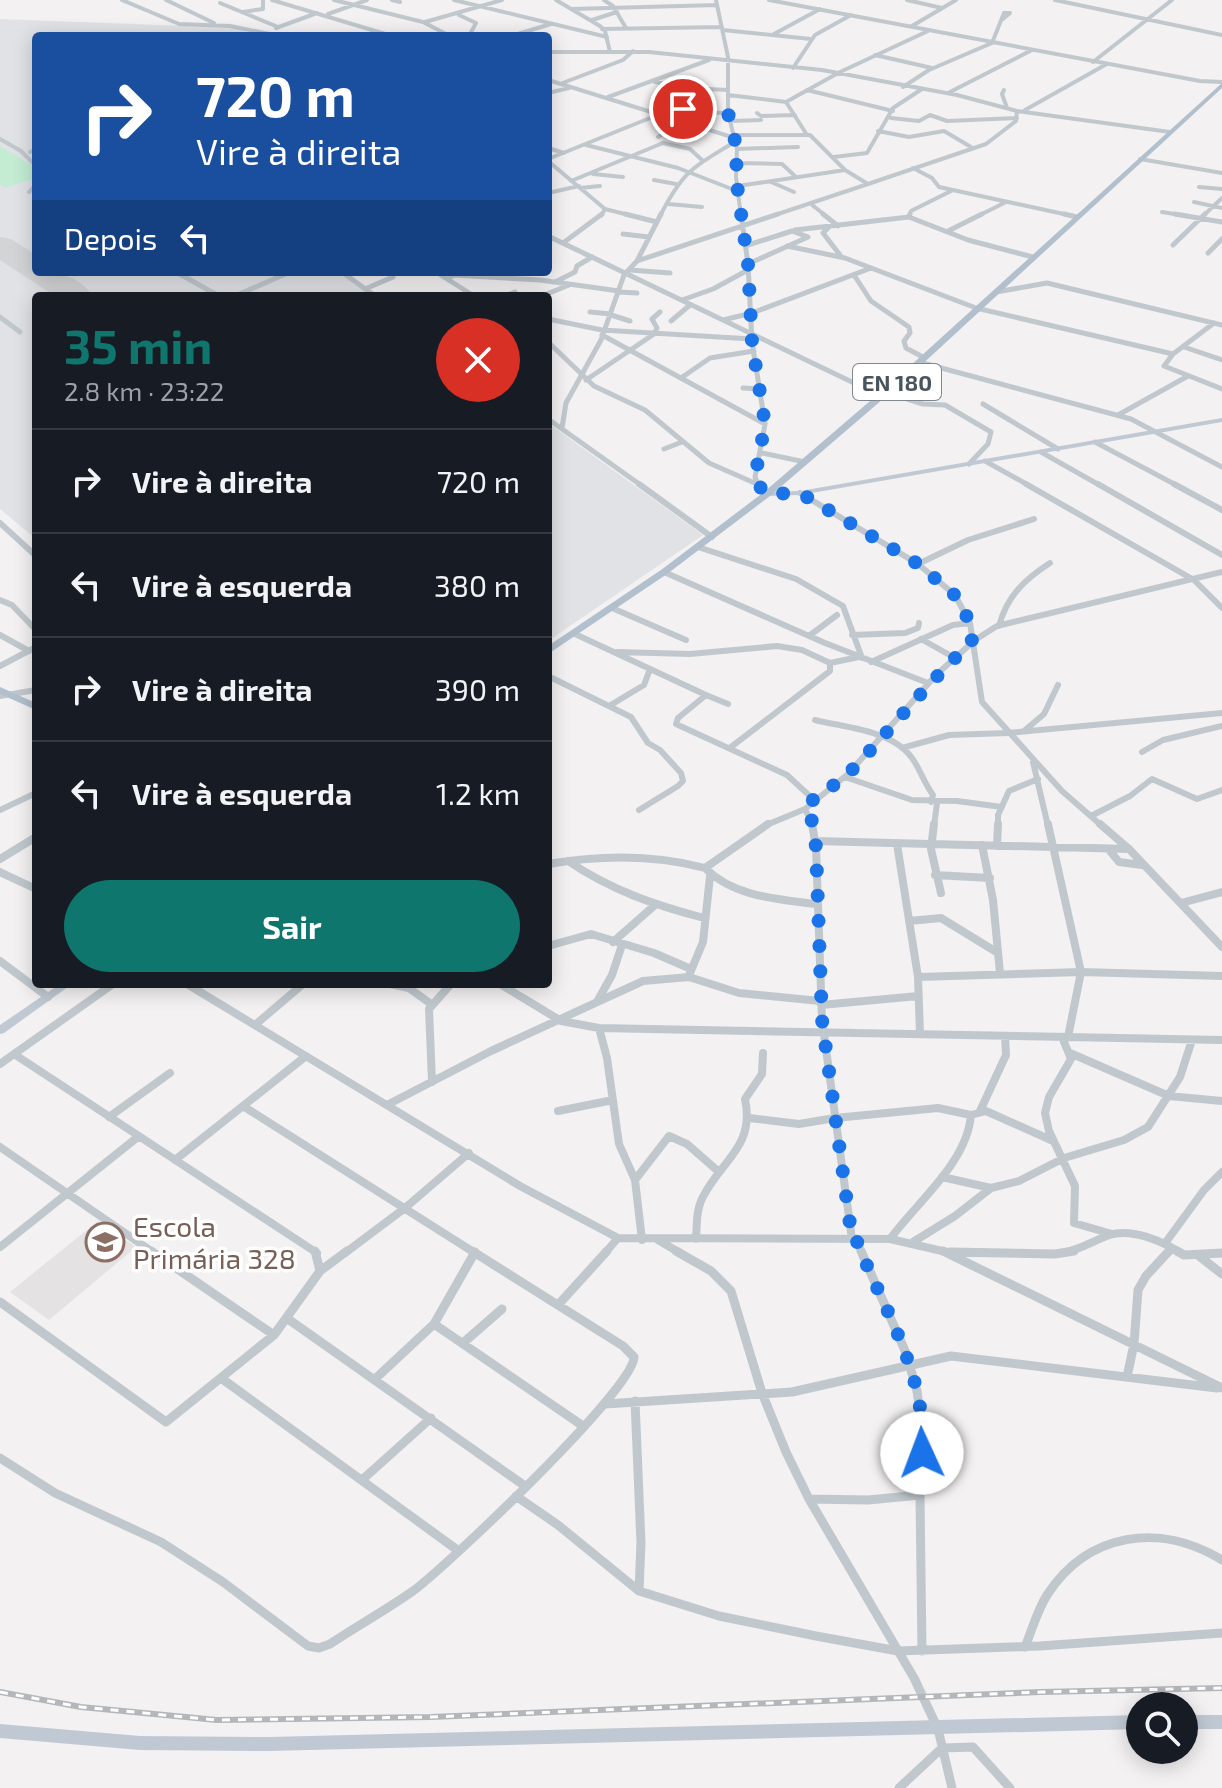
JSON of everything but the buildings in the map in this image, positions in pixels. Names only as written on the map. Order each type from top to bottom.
[{"type":"main road","name":"EN 180","points":[[552,648],[712,537],[805,462],[996,292],[1222,83]]},
{"type":"main road","points":[[3,693],[32,705]]},
{"type":"street","points":[[122,0],[179,24],[221,25],[254,32]]},
{"type":"street","points":[[129,3],[140,0]]},
{"type":"street","points":[[166,0],[221,25]]},
{"type":"street","points":[[241,13],[263,9],[263,0]]},
{"type":"street","points":[[272,0],[379,32]]},
{"type":"street","points":[[334,0],[423,22],[442,32]]},
{"type":"street","points":[[326,15],[367,0]]},
{"type":"street","points":[[392,0],[400,2]]},
{"type":"street","points":[[454,0],[607,37]]},
{"type":"street","points":[[423,22],[502,0]]},
{"type":"street","points":[[556,0],[602,29],[610,52]]},
{"type":"street","points":[[604,0],[613,6],[626,28]]},
{"type":"street","points":[[769,0],[1030,51],[1222,83]]},
{"type":"street","points":[[907,0],[942,8]]},
{"type":"street","points":[[942,0],[954,1]]},
{"type":"street","points":[[1055,0],[1222,35]]},
{"type":"street","points":[[1093,62],[1172,0]]},
{"type":"street","points":[[912,26],[954,1]]},
{"type":"street","points":[[572,9],[717,2],[729,60],[728,113],[737,149],[752,338],[765,424],[762,453],[755,477],[757,484]]},
{"type":"street","points":[[220,3],[278,27]]},
{"type":"street","points":[[772,35],[820,9]]},
{"type":"street","points":[[267,32],[319,12]]},
{"type":"street","points":[[592,20],[617,12]]},
{"type":"street","points":[[793,68],[804,58],[811,39],[820,30],[853,14]]},
{"type":"street","points":[[457,15],[476,23],[471,32]]},
{"type":"street","points":[[903,87],[932,68],[992,43],[1003,19]]},
{"type":"street","points":[[524,32],[553,23]]},
{"type":"street","points":[[602,29],[722,29],[811,39]]},
{"type":"street","points":[[653,81],[786,102],[840,72],[931,30]]},
{"type":"street","points":[[560,84],[623,60],[633,51]]},
{"type":"street","points":[[552,52],[633,51],[840,72],[1020,111],[1170,132]]},
{"type":"street","points":[[948,93],[1030,51]]},
{"type":"street","points":[[875,55],[932,68]]},
{"type":"street","points":[[606,98],[712,59]]},
{"type":"street","points":[[637,261],[986,144],[1017,118],[1020,111],[1107,64]]},
{"type":"street","points":[[552,81],[735,138],[814,136],[845,170],[868,184]]},
{"type":"street","points":[[552,92],[572,88]]},
{"type":"street","points":[[683,112],[687,88]]},
{"type":"street","points":[[834,157],[867,153],[878,131],[891,118],[896,104],[922,89]]},
{"type":"street","points":[[807,90],[893,111]]},
{"type":"street","points":[[1004,90],[1002,94],[1007,108]]},
{"type":"street","points":[[786,102],[807,135]]},
{"type":"street","points":[[552,158],[660,114],[728,113]]},
{"type":"street","points":[[757,113],[761,116],[795,115]]},
{"type":"street","points":[[891,118],[919,121],[930,115],[945,121],[1017,118]]},
{"type":"street","points":[[731,121],[761,120]]},
{"type":"street","points":[[658,137],[685,121]]},
{"type":"street","points":[[878,131],[909,137],[944,131],[971,147]]},
{"type":"street","points":[[562,428],[566,403],[584,378],[624,275],[637,261],[676,184],[686,172],[735,138]]},
{"type":"street","points":[[0,139],[32,162]]},
{"type":"street","points":[[571,181],[669,143],[690,149],[703,161]]},
{"type":"street","points":[[584,145],[738,188],[845,170]]},
{"type":"street","points":[[737,149],[798,147]]},
{"type":"street","points":[[552,149],[564,153]]},
{"type":"street","points":[[21,152],[32,151]]},
{"type":"street","points":[[1140,159],[1222,173]]},
{"type":"street","points":[[737,163],[782,164],[796,177]]},
{"type":"street","points":[[552,164],[580,187],[590,200],[605,209],[657,222]]},
{"type":"street","points":[[913,168],[932,178],[936,186],[1077,217]]},
{"type":"street","points":[[591,174],[623,177]]},
{"type":"street","points":[[654,180],[676,184]]},
{"type":"street","points":[[771,182],[794,192]]},
{"type":"street","points":[[552,192],[600,186]]},
{"type":"street","points":[[1199,187],[1222,189]]},
{"type":"street","points":[[29,192],[32,189]]},
{"type":"street","points":[[909,217],[911,211],[953,190]]},
{"type":"street","points":[[1173,245],[1222,198]]},
{"type":"street","points":[[946,231],[1006,202]]},
{"type":"street","points":[[1194,202],[1222,208]]},
{"type":"street","points":[[668,204],[702,207]]},
{"type":"street","points":[[811,204],[838,226]]},
{"type":"street","points":[[563,243],[601,216],[605,209]]},
{"type":"street","points":[[1162,212],[1222,222]]},
{"type":"street","points":[[745,246],[755,246],[795,230],[909,217],[1033,257]]},
{"type":"street","points":[[682,300],[713,289],[787,246],[823,233],[828,227]]},
{"type":"street","points":[[795,230],[808,237]]},
{"type":"street","points":[[823,233],[829,246],[845,258]]},
{"type":"street","points":[[623,234],[649,237]]},
{"type":"street","points":[[726,237],[743,235]]},
{"type":"street","points":[[1208,253],[1222,239]]},
{"type":"street","points":[[552,240],[723,320],[752,338],[883,394],[923,404],[945,405],[991,432],[988,444],[969,464]]},
{"type":"street","points":[[787,246],[845,258],[976,308],[1173,354]]},
{"type":"street","points":[[557,281],[592,257]]},
{"type":"street","points":[[723,320],[752,313],[871,268]]},
{"type":"street","points":[[630,270],[670,273]]},
{"type":"street","points":[[854,275],[871,301],[909,327],[905,346],[921,360],[1118,415],[1158,431],[1222,467]]},
{"type":"street","points":[[183,276],[212,292]]},
{"type":"street","points":[[244,292],[281,276]]},
{"type":"street","points":[[347,276],[369,292]]},
{"type":"street","points":[[455,276],[470,292]]},
{"type":"street","points":[[471,276],[557,281],[637,293]]},
{"type":"street","points":[[365,289],[393,277]]},
{"type":"street","points":[[551,292],[572,283]]},
{"type":"street","points":[[996,292],[1047,283],[1222,325]]},
{"type":"street","points":[[671,321],[690,305]]},
{"type":"street","points":[[590,312],[611,314],[630,321]]},
{"type":"street","points":[[656,332],[652,319],[660,312]]},
{"type":"street","points":[[0,317],[20,332]]},
{"type":"street","points":[[552,320],[602,333],[765,424]]},
{"type":"street","points":[[1214,323],[1173,354],[1164,366],[1222,389]]},
{"type":"street","points":[[602,333],[656,332],[752,338]]},
{"type":"street","points":[[584,378],[656,332]]},
{"type":"street","points":[[552,346],[584,378],[645,410],[682,442],[727,473],[757,484],[767,494],[800,493],[1222,420]]},
{"type":"street","points":[[1184,347],[1222,360]]},
{"type":"street","points":[[681,378],[710,358],[754,351]]},
{"type":"street","points":[[1118,415],[1188,376]]},
{"type":"street","points":[[743,388],[759,389]]},
{"type":"street","points":[[983,404],[1058,449]]},
{"type":"street","points":[[552,422],[712,537]]},
{"type":"street","points":[[664,449],[682,442]]},
{"type":"street","points":[[1095,442],[1222,510]]},
{"type":"street","points":[[1041,452],[1222,555]]},
{"type":"street","points":[[762,453],[805,462]]},
{"type":"street","points":[[985,461],[1194,580],[1222,608]]},
{"type":"street","points":[[800,493],[918,564],[957,597],[970,623],[982,702],[1032,760],[1129,849],[1222,947]]},
{"type":"street","points":[[918,564],[968,540],[1034,519]]},
{"type":"street","points":[[0,523],[32,552]]},
{"type":"street","points":[[698,547],[796,579],[843,606],[861,658]]},
{"type":"street","points":[[999,626],[1002,610],[1013,592],[1050,563]]},
{"type":"street","points":[[664,572],[812,638],[928,683]]},
{"type":"street","points":[[690,973],[703,942],[708,872],[755,831],[784,814],[805,809],[812,798],[845,777],[928,683],[972,642],[999,626],[1222,572]]},
{"type":"street","points":[[1,600],[15,605],[32,627]]},
{"type":"street","points":[[612,608],[686,640]]},
{"type":"street","points":[[802,650],[837,615]]},
{"type":"street","points":[[852,635],[905,633],[918,628],[919,623]]},
{"type":"street","points":[[871,662],[953,625],[970,623]]},
{"type":"street","points":[[905,633],[912,643]]},
{"type":"street","points":[[575,634],[728,704]]},
{"type":"street","points":[[0,635],[32,647]]},
{"type":"street","points":[[921,639],[955,658]]},
{"type":"street","points":[[615,652],[690,654],[777,646],[802,650],[830,663],[861,658]]},
{"type":"street","points":[[0,666],[32,649]]},
{"type":"street","points":[[731,747],[830,671],[830,663]]},
{"type":"street","points":[[609,706],[644,685],[650,669]]},
{"type":"street","points":[[552,678],[631,717],[648,743],[660,750],[681,773],[683,781],[678,786],[639,810]]},
{"type":"street","points":[[1024,731],[1044,714],[1058,685]]},
{"type":"street","points":[[3,693],[32,690]]},
{"type":"street","points":[[706,695],[678,718],[676,724],[787,775],[812,798]]},
{"type":"street","points":[[902,748],[949,735],[1221,715]]},
{"type":"street","points":[[815,720],[882,736],[902,748],[915,762],[919,776],[933,795],[932,843],[935,875],[941,893]]},
{"type":"street","points":[[1142,752],[1163,740],[1222,726]]},
{"type":"street","points":[[1032,760],[1081,972],[1065,1037],[1070,1053],[1067,1065],[1051,1090],[1044,1111],[1051,1140],[1064,1158],[1076,1189],[1076,1203],[1071,1215],[1074,1223],[1112,1234],[1142,1235],[1169,1245],[1184,1255],[1218,1252],[1222,1245]]},
{"type":"street","points":[[845,777],[901,798],[1002,807]]},
{"type":"street","points":[[997,846],[996,829],[1009,791],[1038,779]]},
{"type":"street","points":[[1091,816],[1130,796],[1152,779],[1197,799],[1222,790]]},
{"type":"street","points":[[0,810],[32,795]]},
{"type":"street","points":[[805,809],[812,821],[815,841],[820,1003],[854,1239],[909,1364],[923,1434],[920,1495],[922,1651]]},
{"type":"street","points":[[0,859],[32,839]]},
{"type":"street","points":[[815,841],[1129,849]]},
{"type":"street","points":[[897,844],[918,977],[920,1034]]},
{"type":"street","points":[[982,845],[990,878],[1000,973]]},
{"type":"street","points":[[1115,849],[1110,851],[1116,860],[1126,865],[1142,865]]},
{"type":"street","points":[[552,863],[652,859],[708,872],[738,889],[816,904]]},
{"type":"street","points":[[568,861],[613,891],[648,905],[704,918]]},
{"type":"street","points":[[0,872],[32,887]]},
{"type":"street","points":[[935,875],[990,878]]},
{"type":"street","points":[[1181,903],[1222,892]]},
{"type":"street","points":[[598,1000],[612,975],[617,944],[655,905]]},
{"type":"street","points":[[909,921],[941,918],[998,953]]},
{"type":"street","points":[[552,945],[591,934],[654,953],[690,973],[739,993],[820,1003],[918,996]]},
{"type":"street","points":[[0,961],[32,985]]},
{"type":"street","points":[[918,977],[1081,972],[1222,976]]},
{"type":"street","points":[[387,1105],[598,1000],[643,981],[690,973]]},
{"type":"street","points":[[36,988],[48,997]]},
{"type":"street","points":[[0,1030],[61,988]]},
{"type":"street","points":[[0,1064],[107,988]]},
{"type":"street","points":[[194,988],[560,1209],[618,1238],[890,1239],[913,1242],[949,1252],[1220,1388]]},
{"type":"street","points":[[255,1025],[298,988]]},
{"type":"street","points":[[414,988],[431,1004]]},
{"type":"street","points":[[432,1082],[431,1004],[447,988]]},
{"type":"street","points":[[507,988],[561,1021],[599,1028],[1222,1040]]},
{"type":"street","points":[[599,1028],[607,1058],[619,1144],[635,1180],[642,1240]]},
{"type":"street","points":[[890,1239],[942,1177],[964,1140],[1006,1055],[1005,1036]]},
{"type":"street","points":[[913,1242],[955,1216],[991,1188],[1019,1181],[1064,1158],[1137,1135],[1155,1119],[1169,1096],[1185,1066],[1192,1040]]},
{"type":"street","points":[[696,1239],[698,1209],[719,1172],[737,1153],[749,1118],[744,1104],[754,1082],[762,1074],[763,1053]]},
{"type":"street","points":[[1070,1053],[1169,1096],[1222,1101]]},
{"type":"street","points":[[14,1054],[317,1252],[320,1271]]},
{"type":"street","points":[[175,1160],[306,1056]]},
{"type":"street","points":[[109,1117],[170,1073]]},
{"type":"street","points":[[558,1111],[613,1100]]},
{"type":"street","points":[[0,1458],[55,1493],[161,1542],[313,1647],[330,1644],[414,1590],[516,1496],[605,1404],[634,1366],[634,1357],[623,1346],[243,1106]]},
{"type":"street","points":[[749,1118],[799,1124],[938,1108],[1000,1115],[1051,1140]]},
{"type":"street","points":[[0,1247],[139,1136]]},
{"type":"street","points":[[635,1180],[669,1136],[687,1144],[719,1172]]},
{"type":"street","points":[[0,1147],[274,1335]]},
{"type":"street","points":[[0,1302],[166,1422],[274,1335],[320,1271],[405,1208],[469,1153]]},
{"type":"street","points":[[1127,1377],[1134,1344],[1138,1290],[1204,1190],[1222,1172]]},
{"type":"street","points":[[942,1177],[991,1188]]},
{"type":"street","points":[[949,1252],[1055,1254],[1078,1250],[1112,1234]]},
{"type":"street","points":[[558,1305],[618,1238]]},
{"type":"street","points":[[657,1239],[711,1271],[731,1291],[762,1393],[809,1499],[898,1651],[938,1729],[952,1788]]},
{"type":"street","points":[[375,1379],[434,1324],[475,1252]]},
{"type":"street","points":[[1199,1256],[1222,1274]]},
{"type":"street","points":[[463,1343],[502,1309]]},
{"type":"street","points":[[288,1319],[525,1486]]},
{"type":"street","points":[[434,1324],[583,1426]]},
{"type":"street","points":[[605,1404],[815,1387],[951,1356],[1189,1387],[1220,1388]]},
{"type":"street","points":[[221,1378],[456,1549]]},
{"type":"street","points":[[635,1401],[641,1543],[639,1591]]},
{"type":"street","points":[[362,1480],[431,1418]]},
{"type":"street","points":[[809,1499],[868,1500],[920,1495]]},
{"type":"street","points":[[516,1496],[558,1525],[639,1591],[719,1616],[898,1651],[1025,1647],[1222,1633]]},
{"type":"street","points":[[1025,1647],[1039,1607],[1053,1587],[1099,1550],[1125,1537],[1147,1534],[1170,1538],[1222,1560]]},
{"type":"street","points":[[0,1731],[140,1743],[269,1744],[1126,1722]]},
{"type":"street","points":[[1198,1722],[1222,1722]]},
{"type":"street","points":[[899,1788],[942,1748],[973,1747],[1010,1788]]},
{"type":"shaded area","points":[[0,19],[238,28],[247,32],[32,32],[32,276],[344,276],[366,292],[32,292],[32,536],[0,509]]},
{"type":"shaded area","points":[[552,426],[703,535],[552,638]]},
{"type":"shaded area","points":[[98,1221],[136,1247],[49,1320],[10,1292]]},
{"type":"green space","points":[[0,146],[32,166],[32,179],[5,188],[0,184]]},
{"type":"runway","points":[[0,246],[32,266]]},
{"type":"runway","points":[[46,276],[71,292]]},
{"type":"railway","points":[[0,1692],[81,1707],[217,1720],[431,1717],[1041,1692],[1222,1688]]},
{"type":"place","name":"Escola Primária 328","points":[[105,1242]]},
{"type":"route","points":[[683,109],[683,112],[728,113],[735,135],[737,191],[754,333],[752,342],[765,424],[755,477],[757,484],[767,494],[800,493],[918,564],[957,597],[970,623],[972,642],[928,683],[845,777],[812,798],[805,809],[812,821],[816,847],[822,1020],[852,1239],[856,1239],[906,1353],[917,1391],[923,1434],[922,1453]]}]
